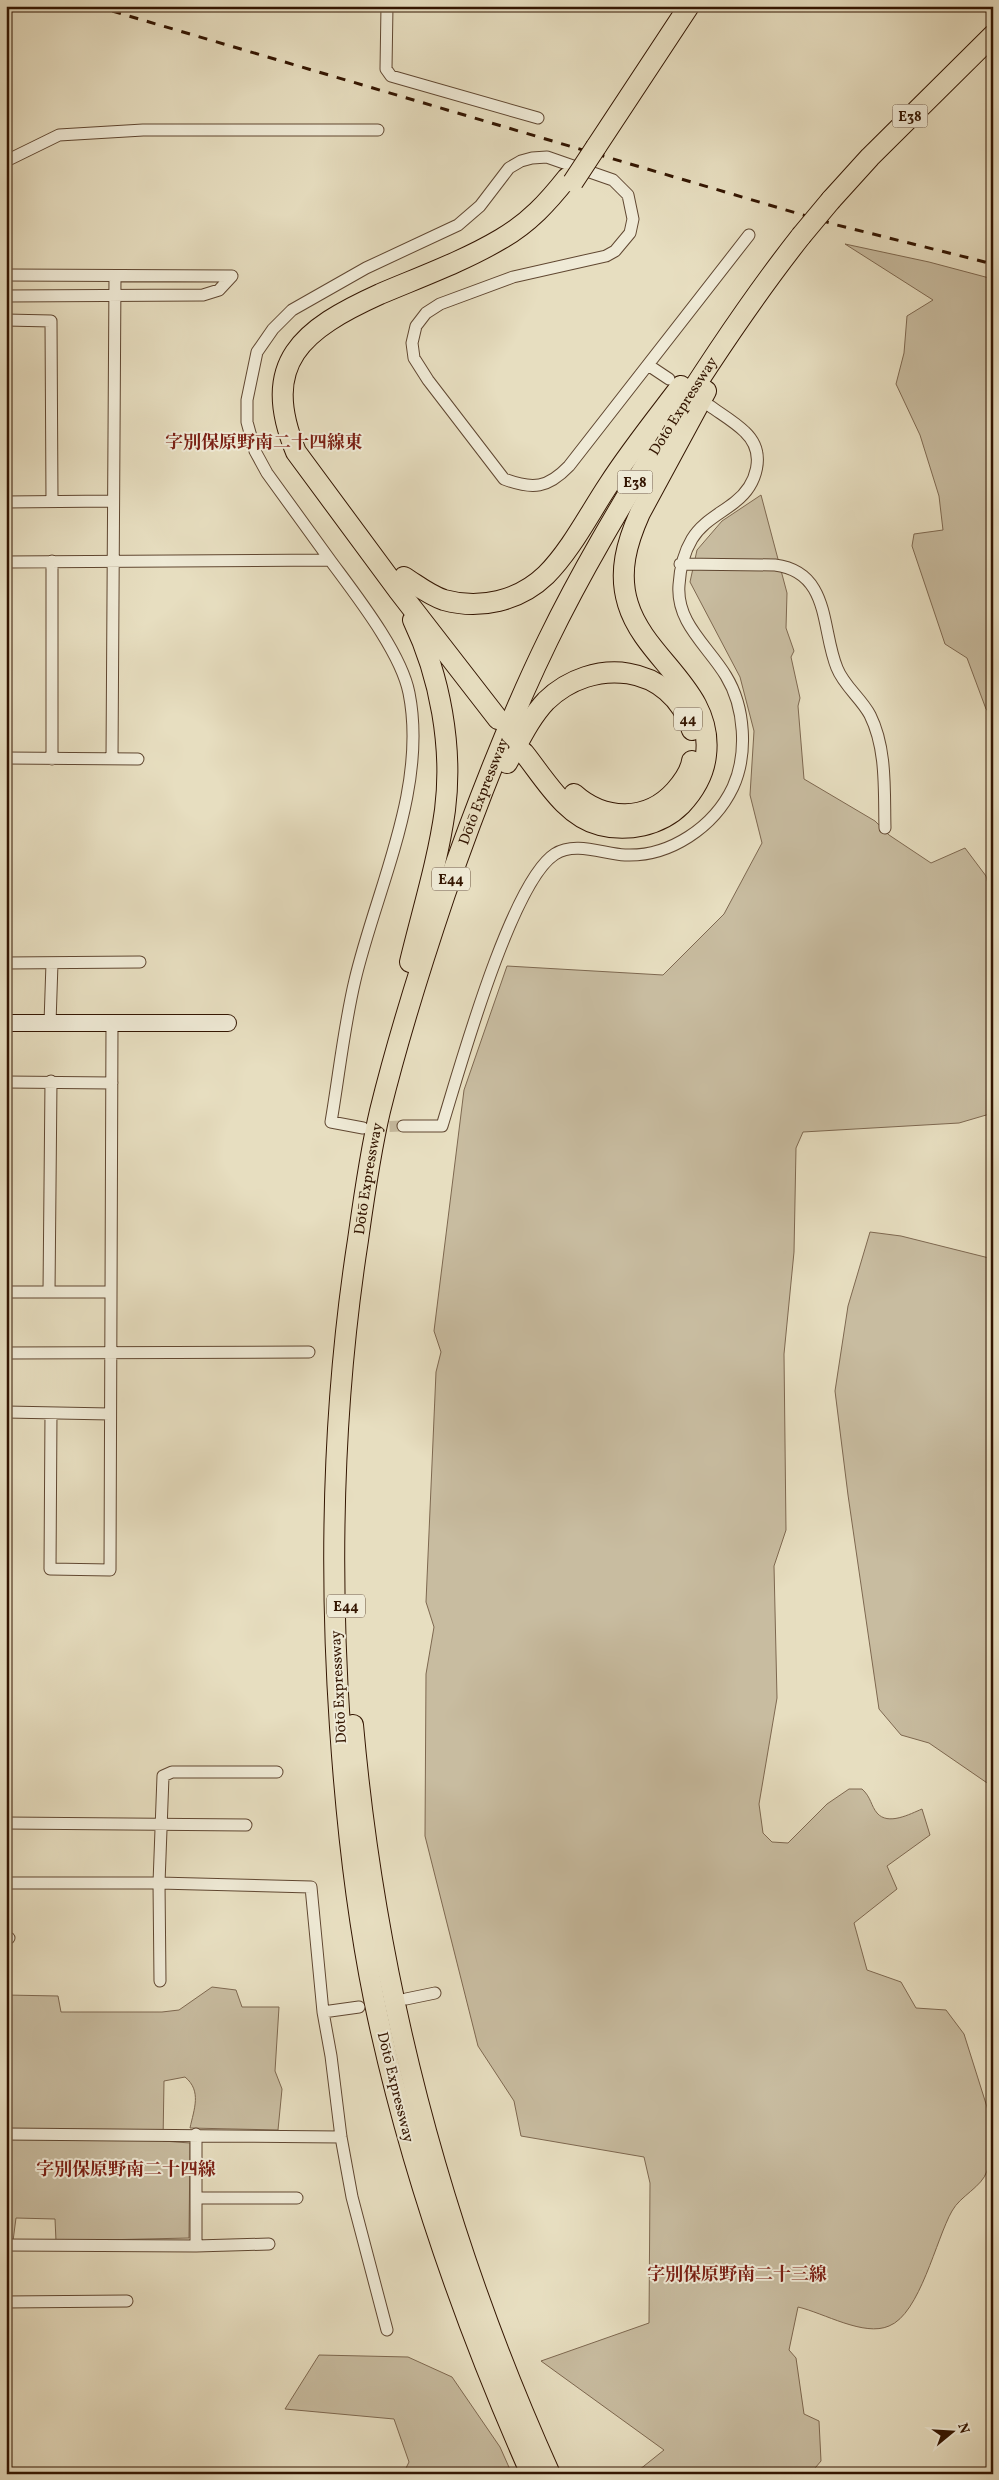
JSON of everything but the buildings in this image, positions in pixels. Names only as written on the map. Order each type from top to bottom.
[{"type":"highway","points":[[593,146],[682,6]]},
{"type":"highway","points":[[400,1036],[410,962],[437,853],[445,809],[447,774],[443,724],[430,665],[401,584],[296,452],[286,427],[282,408],[283,386],[287,368],[296,351],[317,328],[346,310],[501,240],[532,218],[570,180],[690,6]]},
{"type":"highway","name":"Dōtō Expressway","points":[[531,2474],[503,2412],[462,2306],[426,2200],[400,2111],[369,1969],[356,1892],[343,1778],[336,1676],[336,1432],[351,1288],[379,1115],[400,1036],[460,852],[514,730],[554,648],[614,535],[662,452],[731,346],[806,238],[877,150],[993,34]]},
{"type":"highway","name":"Dōtō Expressway","points":[[836,202],[993,45]]},
{"type":"highway","name":"Dōtō Expressway","points":[[550,2474],[519,2405],[478,2299],[443,2193],[419,2106],[393,1995],[372,1889],[358,1777],[349,1676],[346,1592],[346,1431],[360,1280],[388,1117],[408,1037],[438,941],[546,644],[612,522],[692,391],[774,270],[806,238]]},
{"type":"highway","points":[[401,584],[443,600],[483,605],[502,601],[532,586],[547,574],[564,552],[620,466],[739,308],[774,270]]},
{"type":"highway","points":[[514,730],[551,788],[575,812],[593,823],[610,827],[640,826],[668,816],[691,794],[699,781],[705,764],[707,748],[705,727],[698,708],[686,688],[637,626],[628,605],[623,584],[623,566],[631,533],[640,513],[731,346]]},
{"type":"highway","name":"44","points":[[401,584],[514,730],[563,784],[583,802],[598,810],[625,815],[650,810],[671,795],[683,782],[691,766],[693,748],[692,728],[685,712],[674,697],[662,686],[646,679],[630,674],[612,672],[576,680],[546,701],[533,716],[499,776]]},
{"type":"street","points":[[387,6],[386,69],[391,76],[538,118]]},
{"type":"street","points":[[6,161],[59,135],[143,130],[378,130]]},
{"type":"street","points":[[363,1128],[331,1122],[354,980],[391,860],[408,788],[412,736],[409,692],[393,652],[359,598],[267,473],[255,451],[247,422],[247,400],[258,352],[273,329],[292,310],[366,268],[458,225],[480,206],[509,168],[521,161],[547,157],[613,180],[622,187],[631,204],[634,219],[630,233],[615,251],[606,256],[513,278],[440,304],[426,313],[416,326],[412,342],[414,358],[428,380],[504,479],[518,484],[533,486],[547,484],[557,478],[569,466],[749,235]]},
{"type":"street","points":[[6,275],[232,276],[219,290],[204,295],[6,296]]},
{"type":"street","points":[[112,758],[114,276]]},
{"type":"street","points":[[6,320],[51,321],[52,501]]},
{"type":"street","points":[[648,365],[669,378]]},
{"type":"street","points":[[403,1126],[442,1126],[502,945],[527,886],[542,866],[556,853],[573,848],[626,855],[652,852],[675,845],[697,831],[718,811],[733,787],[743,758],[738,704],[728,678],[689,628],[679,590],[680,564],[692,538],[707,521],[736,502],[751,487],[757,470],[755,446],[745,432],[710,406]]},
{"type":"street","points":[[6,502],[113,501]]},
{"type":"street","points":[[6,562],[330,560]]},
{"type":"street","points":[[52,561],[52,759]]},
{"type":"street","points":[[680,564],[775,565],[788,567],[803,576],[822,601],[837,668],[869,714],[876,730],[881,754],[885,828]]},
{"type":"street","points":[[6,758],[138,758]]},
{"type":"street","points":[[6,963],[140,962]]},
{"type":"street","points":[[50,1023],[52,963]]},
{"type":"street","points":[[6,1023],[228,1023]]},
{"type":"street","points":[[51,1413],[50,1569],[110,1570],[112,1024]]},
{"type":"street","points":[[49,1292],[51,1081]]},
{"type":"street","points":[[6,1082],[112,1083]]},
{"type":"street","points":[[6,1292],[110,1292]]},
{"type":"street","points":[[6,1353],[309,1352]]},
{"type":"street","points":[[6,1412],[110,1414]]},
{"type":"street","points":[[160,1981],[158,1883],[163,1776],[172,1772],[277,1772]]},
{"type":"street","points":[[6,1824],[246,1825]]},
{"type":"street","points":[[6,1883],[158,1883],[311,1887],[323,2012],[331,2056],[341,2137],[352,2198],[387,2330]]},
{"type":"street","points":[[406,1999],[435,1993]]},
{"type":"street","points":[[323,2012],[359,2007]]},
{"type":"street","points":[[6,2134],[196,2134],[341,2137]]},
{"type":"street","points":[[196,2134],[196,2246]]},
{"type":"street","points":[[196,2198],[297,2198]]},
{"type":"street","points":[[6,2245],[196,2246],[270,2244]]},
{"type":"street","points":[[6,2302],[127,2300]]},
{"type":"shaded area","points":[[845,244],[929,262],[993,279],[993,717],[986,709],[967,658],[945,644],[912,546],[914,534],[943,530],[939,496],[920,435],[896,384],[904,353],[907,316],[933,300]]},
{"type":"shaded area","points":[[761,495],[787,593],[786,628],[794,651],[791,657],[800,698],[798,706],[804,779],[875,821],[889,835],[931,863],[965,848],[986,876],[993,903],[993,1113],[959,1123],[803,1132],[796,1148],[794,1252],[784,1354],[786,1530],[774,1566],[777,1698],[759,1804],[763,1833],[772,1842],[788,1843],[827,1804],[849,1789],[862,1789],[877,1813],[887,1819],[899,1818],[922,1809],[930,1835],[887,1866],[897,1889],[854,1923],[867,1970],[901,1982],[916,2008],[946,2010],[964,2034],[993,2126],[992,2143],[990,2160],[984,2177],[952,2211],[918,2292],[910,2307],[900,2319],[889,2326],[879,2329],[868,2329],[798,2307],[789,2350],[796,2358],[804,2414],[819,2421],[821,2461],[810,2474],[634,2474],[664,2450],[541,2361],[649,2323],[650,2183],[644,2157],[521,2136],[514,2101],[478,2046],[425,1836],[426,1674],[434,1627],[426,1602],[436,1372],[441,1352],[434,1331],[464,1090],[507,966],[663,975],[724,914],[762,843],[750,795],[754,731],[740,677],[690,582],[697,550],[722,521]]},
{"type":"shaded area","points":[[870,1232],[901,1236],[993,1259],[993,1787],[929,1743],[901,1735],[879,1709],[835,1391],[848,1306]]},
{"type":"shaded area","points":[[212,1987],[236,1990],[242,2007],[279,2007],[275,2071],[282,2089],[278,2130],[190,2128],[195,2107],[194,2088],[185,2077],[164,2081],[163,2141],[190,2143],[189,2238],[56,2241],[55,2219],[16,2218],[13,2241],[6,2240],[6,1995],[58,1996],[61,2012],[162,2012],[179,2010]]},
{"type":"shaded area","points":[[319,2355],[408,2357],[452,2377],[500,2447],[512,2474],[403,2474],[409,2462],[394,2419],[285,2409]]},
{"type":"tunnel","points":[[373,1127],[403,1126]]},
{"type":"railway","points":[[95,6],[837,225],[993,264]]},
{"type":"district","name":"字別保原野南二十四線東","points":[[264,442]]},
{"type":"district","name":"字別保原野南二十四線","points":[[126,2169]]},
{"type":"district","name":"字別保原野南二十三線","points":[[737,2274]]}]
